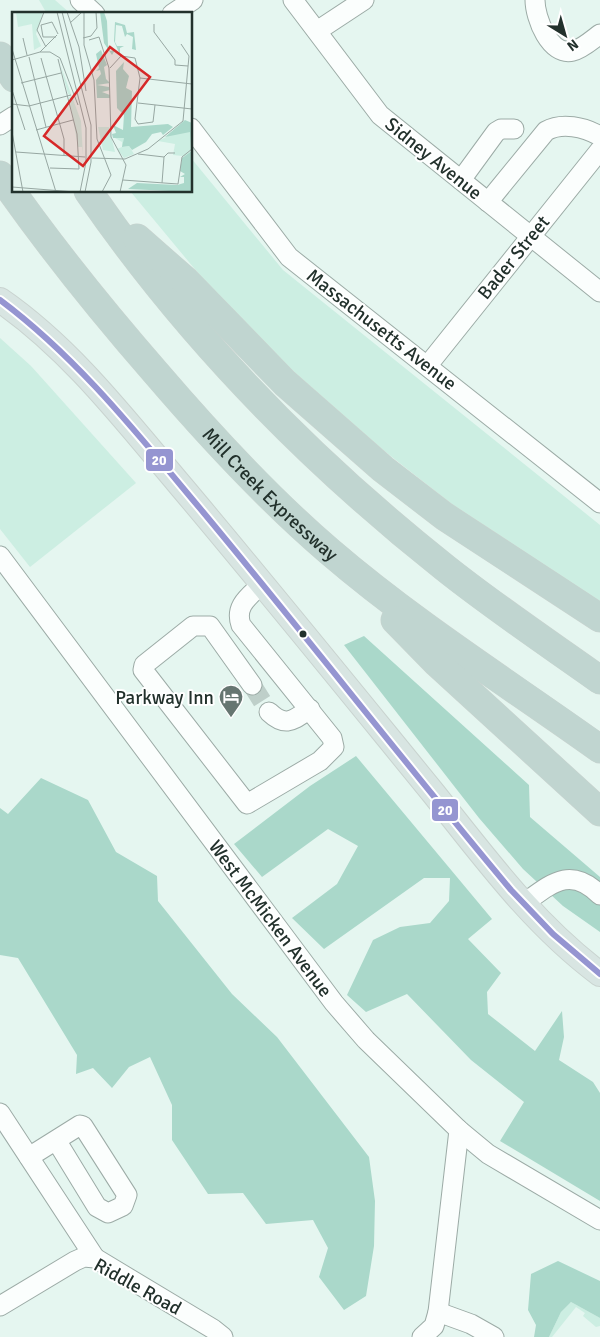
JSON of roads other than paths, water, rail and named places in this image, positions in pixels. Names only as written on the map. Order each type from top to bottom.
[{"type":"highway","points":[[0,56],[12,75]]},
{"type":"highway","name":"Mill Creek Expressway","points":[[0,176],[12,192]]},
{"type":"highway","name":"Mill Creek Expressway","points":[[12,192],[85,288],[216,442],[328,550],[399,607],[600,749]]},
{"type":"highway","points":[[92,197],[186,281],[292,390],[383,469],[444,516],[600,618]]},
{"type":"highway","points":[[92,197],[185,319],[302,444],[443,566],[600,680]]},
{"type":"highway","points":[[328,550],[437,663],[600,812]]},
{"type":"main road","points":[[0,300],[19,313],[63,352],[134,431],[263,583],[523,904],[581,960],[600,974]]},
{"type":"street","points":[[80,0],[93,12]]},
{"type":"street","name":"Sidney Avenue","points":[[293,0],[380,115],[600,292]]},
{"type":"street","points":[[316,31],[364,0]]},
{"type":"street","points":[[535,0],[535,10],[540,25],[558,50],[576,51],[600,34]]},
{"type":"street","points":[[0,125],[12,117]]},
{"type":"street","points":[[488,202],[546,131],[556,125],[590,131],[600,136]]},
{"type":"street","name":"Massachusetts Avenue","points":[[192,129],[289,256],[599,502]]},
{"type":"street","points":[[461,180],[496,132],[501,129],[514,129]]},
{"type":"street","name":"Bader Street","points":[[428,365],[600,150]]},
{"type":"street","name":"West McMicken Avenue","points":[[0,556],[334,1003],[366,1040],[459,1130],[488,1154],[600,1220]]},
{"type":"street","points":[[252,685],[210,626],[193,626],[144,665],[143,670],[247,804],[320,761],[334,747],[332,738],[310,709],[241,625],[238,617],[241,605],[263,583]]},
{"type":"street","points":[[269,712],[278,721],[286,722],[310,709]]},
{"type":"street","points":[[523,904],[549,886],[565,878],[578,879],[591,886],[600,895]]},
{"type":"street","points":[[0,1113],[95,1258]]},
{"type":"street","points":[[29,1157],[56,1140],[80,1125],[83,1126],[126,1195],[123,1206],[108,1213],[97,1207],[56,1140]]},
{"type":"street","points":[[422,1337],[434,1326],[438,1312],[459,1130]]},
{"type":"street","name":"Riddle Road","points":[[0,1306],[75,1261],[84,1257],[95,1258],[213,1329],[222,1337]]},
{"type":"street","points":[[438,1312],[471,1324],[494,1337]]},
{"type":"tunnel","points":[[252,685],[269,712]]},
{"type":"place","name":"Parkway Inn","points":[[231,718]]}]
